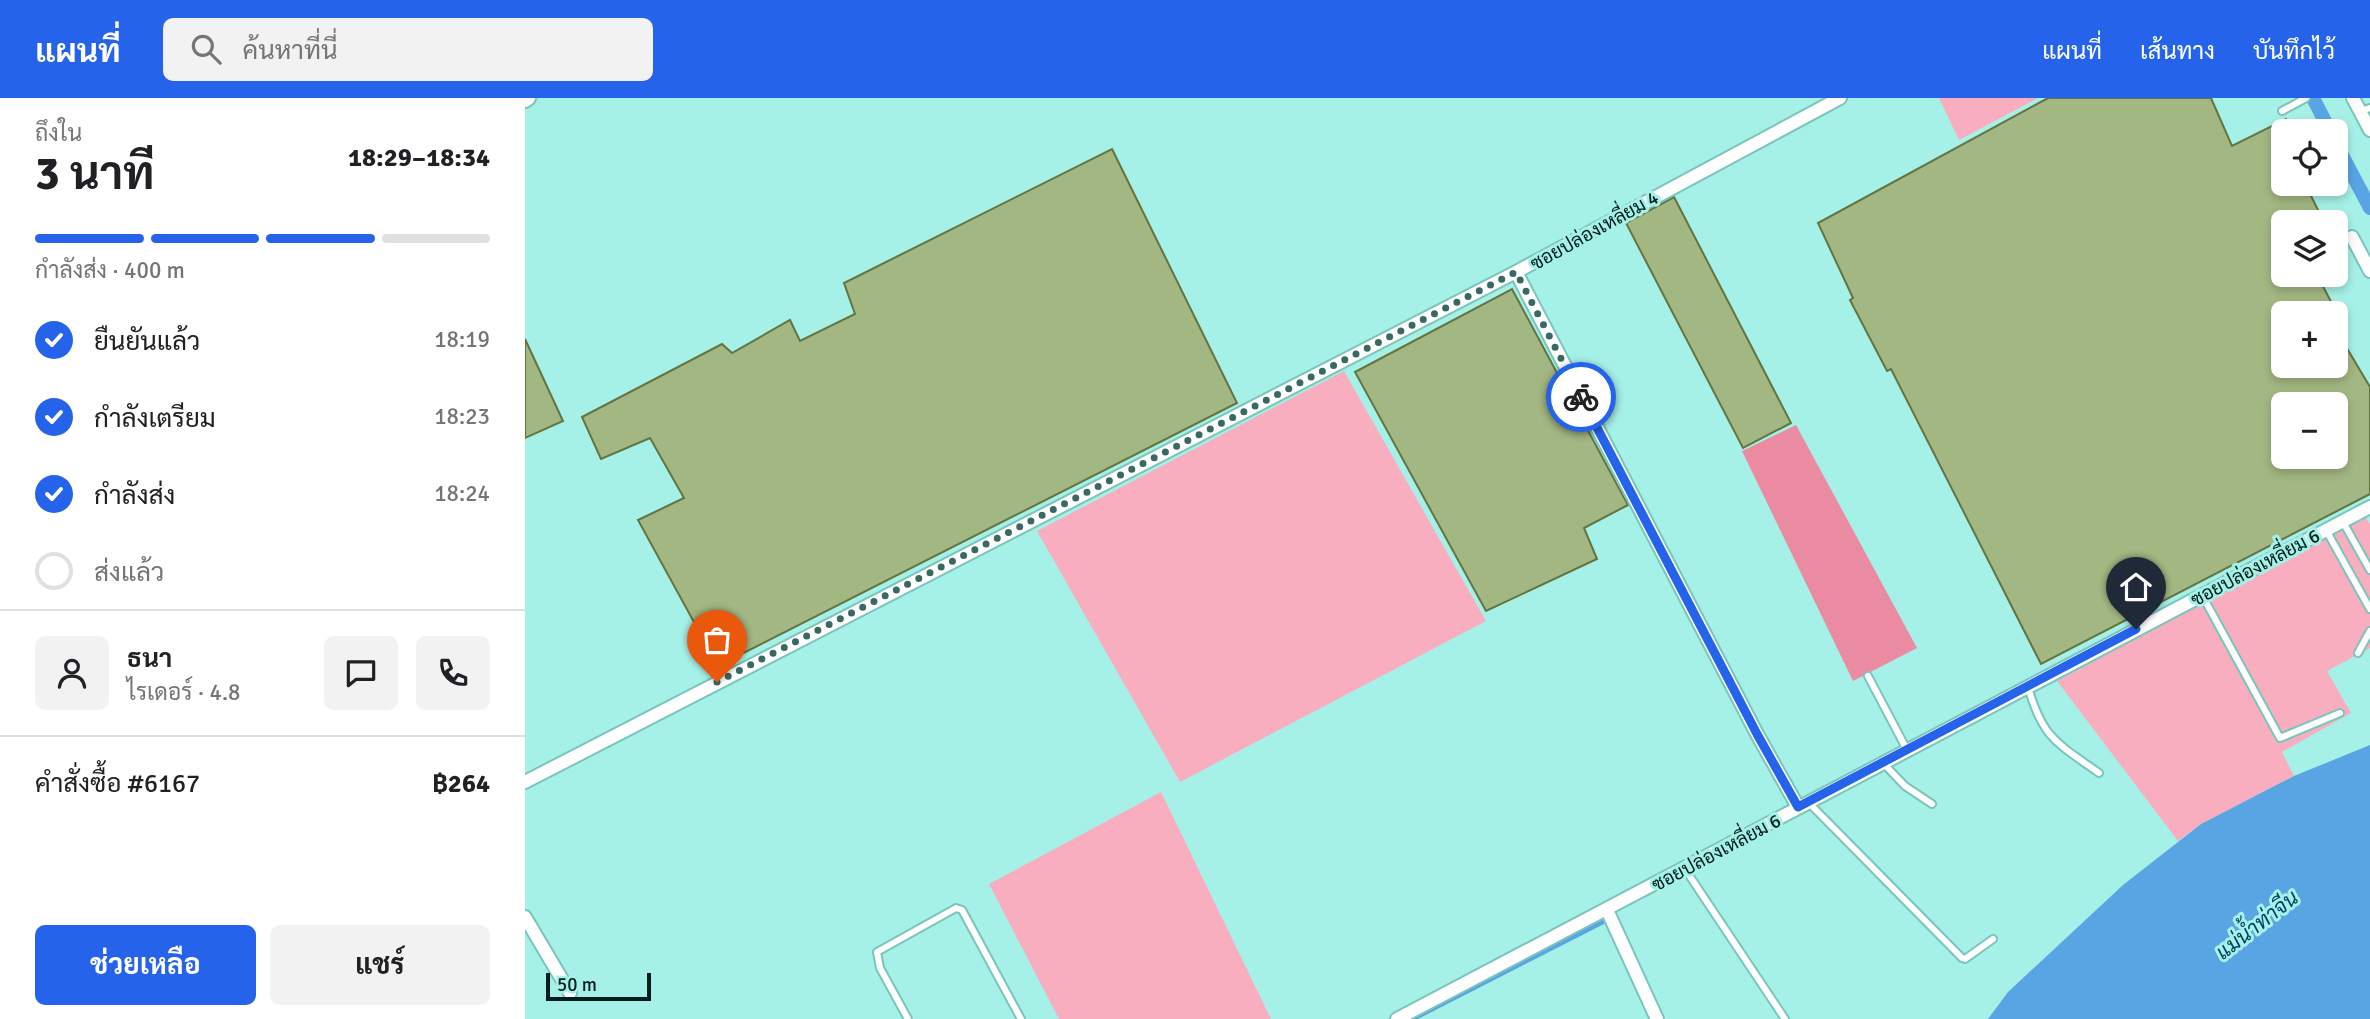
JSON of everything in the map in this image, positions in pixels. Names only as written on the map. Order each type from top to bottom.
[{"type":"street","name":"ซอยปล่องเหลี่ยม 4","points":[[525,782],[1516,272],[1840,98]]},
{"type":"street","points":[[2353,98],[2365,110],[2370,130]]},
{"type":"street","points":[[2352,237],[2370,271]]},
{"type":"street","points":[[1516,272],[1757,734],[1803,805]]},
{"type":"street","name":"ซอยปล่องเหลี่ยม 6","points":[[1397,1019],[2370,508]]},
{"type":"street","points":[[1607,910],[1657,1019]]},
{"type":"street","points":[[525,917],[569,993]]},
{"type":"lane","points":[[2282,111],[2306,98]]},
{"type":"lane","points":[[2343,522],[2370,570]]},
{"type":"lane","points":[[2326,530],[2370,609]]},
{"type":"lane","points":[[2202,595],[2280,738],[2340,713]]},
{"type":"lane","points":[[2358,653],[2370,631]]},
{"type":"lane","points":[[1868,676],[1907,750]]},
{"type":"lane","points":[[2028,687],[2035,711],[2051,738],[2099,773]]},
{"type":"lane","points":[[1883,763],[1905,786],[1932,804]]},
{"type":"lane","points":[[1803,805],[1962,958],[1965,959],[1993,939]]},
{"type":"lane","points":[[1685,869],[1785,1019]]},
{"type":"lane","points":[[908,1019],[880,968],[877,952],[960,908],[1021,1019]]},
{"type":"shaded area","points":[[1939,98],[2038,98],[1959,140]]},
{"type":"shaded area","points":[[1344,371],[1486,621],[1180,782],[1037,531]]},
{"type":"shaded area","points":[[1796,425],[1917,648],[1853,681],[1742,451]]},
{"type":"shaded area","points":[[2366,518],[2370,524],[2370,648],[2327,671],[2351,713],[2282,752],[2294,776],[2201,824],[2178,841],[2057,681],[2272,564]]},
{"type":"shaded area","points":[[1161,792],[1271,1019],[1059,1019],[989,884]]},
{"type":"water","name":"แม่น้ำท่าจีน","points":[[2370,745],[2370,1019],[1988,1019],[2008,992],[2123,885],[2201,824],[2294,776]]},
{"type":"building","points":[[2048,98],[2211,98],[2232,146],[2271,126],[2271,196],[2311,196],[2318,210],[2271,210],[2271,287],[2323,287],[2331,301],[2271,301],[2271,378],[2348,378],[2348,350],[2370,387],[2370,494],[2041,664],[1891,369],[1887,371],[1850,300],[1853,298],[1818,223]]},
{"type":"building","points":[[1112,149],[1237,403],[718,666],[638,520],[684,498],[650,438],[601,459],[582,417],[722,344],[732,353],[790,320],[800,341],[855,314],[844,283]]},
{"type":"building","points":[[1674,197],[1791,423],[1743,448],[1626,223]]},
{"type":"building","points":[[1512,289],[1628,505],[1584,528],[1597,559],[1486,611],[1355,372]]},
{"type":"building","points":[[525,339],[563,421],[525,438]]},
{"type":"waterway","points":[[2313,98],[2324,119]]},
{"type":"waterway","points":[[2348,167],[2370,208]]},
{"type":"waterway","points":[[1413,1019],[1603,922]]},
{"type":"way so far","points":[[717,682],[1516,272],[1581,397]]},
{"type":"route","points":[[1581,397],[1798,807],[2136,629]]}]
